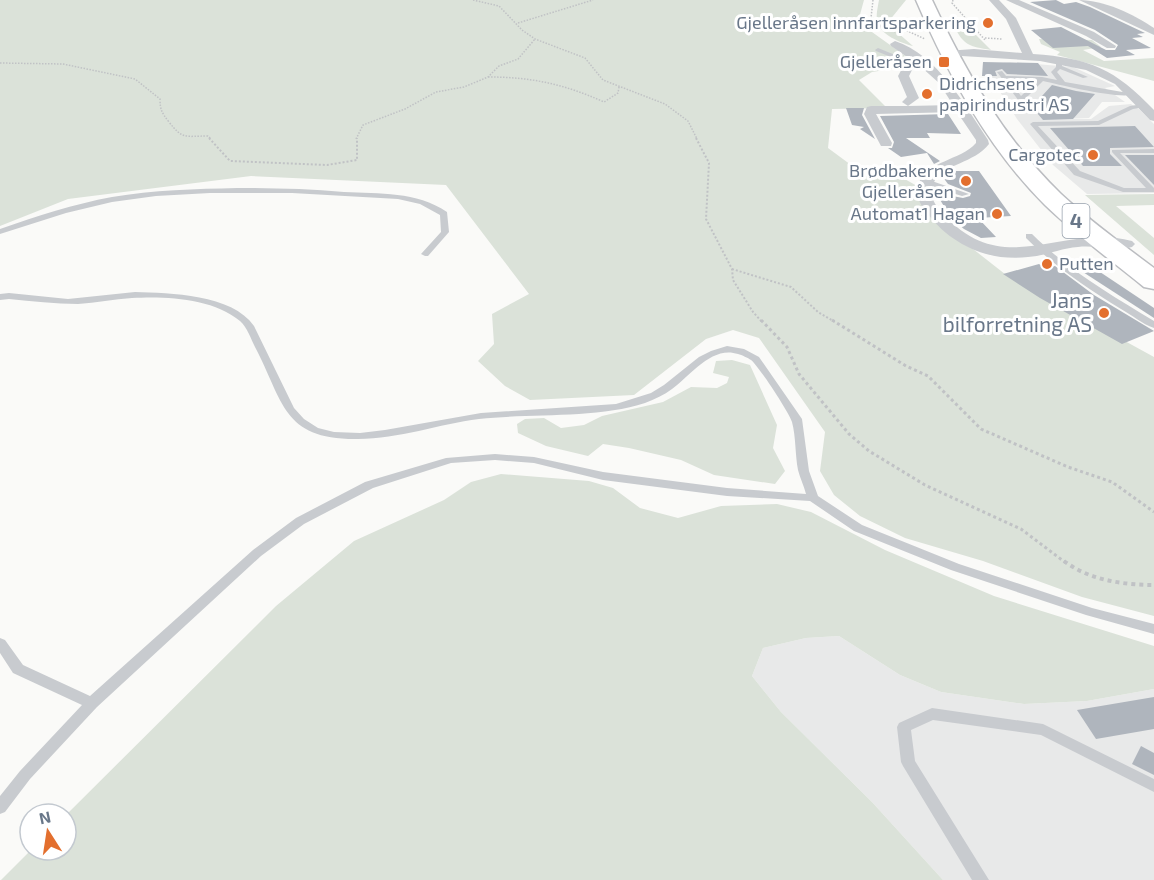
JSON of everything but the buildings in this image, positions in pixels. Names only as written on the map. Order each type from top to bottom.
[{"type":"highway","name":"4","points":[[924,0],[998,115],[1029,155],[1076,202],[1113,244],[1154,281]]},
{"type":"highway","name":"4","points":[[934,0],[959,53]]},
{"type":"highway","name":"4","points":[[1113,244],[1154,264]]},
{"type":"street","points":[[994,0],[1011,18],[1029,56]]},
{"type":"street","points":[[1011,0],[1090,34],[1111,46]]},
{"type":"street","points":[[1084,0],[1138,22],[1154,32]]},
{"type":"street","points":[[895,44],[943,81],[983,144],[970,157],[936,171],[926,182],[923,191],[930,208],[950,231],[967,243],[1002,252],[1028,253],[1042,250],[1067,252],[1113,244]]},
{"type":"street","points":[[959,53],[999,53],[1012,56]]},
{"type":"street","points":[[959,53],[1029,56],[1057,66],[1104,73],[1116,80],[1154,117]]},
{"type":"street","points":[[908,102],[913,98],[903,75],[906,68],[917,63]]},
{"type":"street","points":[[886,143],[870,114],[871,110],[962,108]]},
{"type":"lane","points":[[878,50],[917,63]]},
{"type":"lane","points":[[1057,66],[1083,75]]},
{"type":"lane","points":[[1021,100],[1057,66]]},
{"type":"lane","points":[[1057,66],[1063,83]]},
{"type":"lane","points":[[1030,112],[1005,75],[1044,76],[1063,83],[1097,86],[1131,94]]},
{"type":"lane","points":[[1143,106],[1132,107],[1099,123],[1033,124],[1077,173],[1123,190],[1153,190]]},
{"type":"lane","points":[[1153,190],[1114,151],[1154,151]]},
{"type":"lane","points":[[926,182],[965,194]]},
{"type":"lane","points":[[0,232],[66,211],[128,197],[241,188],[289,190],[393,197],[435,206],[444,214],[445,232],[425,254]]},
{"type":"lane","points":[[1029,236],[1042,250],[1154,325]]},
{"type":"lane","points":[[0,297],[76,302],[136,296],[210,301],[244,320],[261,348],[284,402],[301,425],[327,435],[360,436],[459,418],[591,410],[630,405],[656,395],[674,384],[706,356],[720,350],[735,350],[747,353],[756,359],[797,419],[804,471],[813,498]]},
{"type":"lane","points":[[0,807],[25,776],[92,703],[257,553],[300,521],[369,485],[450,460],[495,457],[534,460],[603,476],[727,492],[813,498],[858,528],[955,567],[1090,612],[1154,629]]},
{"type":"lane","points":[[0,643],[18,669],[92,703]]},
{"type":"lane","points":[[981,880],[908,762],[904,727],[932,714],[1043,730],[1154,786]]},
{"type":"path","points":[[473,0],[499,6],[522,30],[535,39],[585,58],[603,80],[665,104],[688,121],[709,163],[706,219],[732,269],[733,280],[746,303],[787,347],[799,374],[809,388],[849,434],[869,451],[925,485],[1021,529],[1069,565],[1105,580],[1128,585],[1154,585]]},
{"type":"path","points":[[517,23],[593,0]]},
{"type":"path","points":[[953,0],[952,3],[999,53]]},
{"type":"path","points":[[922,24],[905,24],[901,28],[930,42]]},
{"type":"path","points":[[956,25],[973,25]]},
{"type":"path","points":[[983,38],[1002,39]]},
{"type":"path","points":[[0,63],[63,64],[135,79],[160,99],[160,110],[174,131],[185,136],[208,136],[230,161],[345,164],[357,160],[356,139],[363,126],[405,109],[436,92],[464,87],[488,77],[499,66],[518,59],[535,39]]},
{"type":"path","points":[[488,77],[522,77],[576,90],[604,102],[618,93],[620,87]]},
{"type":"path","points":[[732,269],[791,287],[818,312],[906,366],[928,376],[981,429],[1068,467],[1112,482],[1154,512]]},
{"type":"shaded area","points":[[0,0],[864,0],[858,22],[918,65],[872,72],[859,80],[887,108],[832,109],[828,148],[866,176],[882,166],[917,186],[945,227],[1010,278],[1154,357],[1154,616],[1082,597],[983,561],[905,538],[860,516],[834,495],[820,471],[825,432],[759,338],[733,330],[706,339],[634,395],[530,400],[505,386],[478,361],[494,344],[492,314],[529,294],[446,185],[251,176],[68,199],[0,226]]},
{"type":"shaded area","points":[[879,0],[906,0],[889,21],[898,33],[913,46],[892,38],[879,26],[877,16]]},
{"type":"shaded area","points":[[954,26],[967,26],[991,50],[968,44],[961,38]]},
{"type":"shaded area","points":[[1039,39],[1092,40],[1101,47],[1083,50],[1104,61],[1154,58],[1154,81],[1057,55],[1060,52],[1041,44]]},
{"type":"shaded area","points":[[1010,62],[1073,67],[1115,86],[1105,88],[1125,102],[1102,102],[1089,118],[1060,119],[1091,119],[1109,106],[1131,104],[1140,110],[1154,124],[1154,193],[1087,194],[1053,165],[1017,119],[985,68],[987,65]]},
{"type":"shaded area","points":[[1154,194],[1154,205],[1116,206],[1154,238],[1154,255],[1085,195]]},
{"type":"shaded area","points":[[732,360],[750,365],[777,425],[773,448],[785,471],[775,484],[714,475],[681,460],[603,444],[588,456],[546,446],[518,433],[517,424],[525,419],[544,418],[561,428],[584,425],[602,416],[663,402],[691,387],[717,388],[727,383],[729,377],[713,373],[716,361]]},
{"type":"shaded area","points":[[501,474],[589,481],[613,488],[640,508],[678,518],[721,506],[777,504],[811,512],[885,550],[994,596],[1154,646],[1154,689],[1087,701],[1024,704],[941,692],[900,675],[839,636],[806,638],[763,648],[752,676],[781,712],[872,802],[943,880],[1,880],[19,862],[78,862],[78,803],[276,606],[354,541],[444,500],[471,482]]},
{"type":"shaded area","points":[[839,636],[900,675],[941,692],[1024,704],[1087,701],[1154,689],[1154,880],[943,880],[872,802],[781,712],[752,676],[763,648],[806,638]]},
{"type":"place","name":"Gjelleråsen innfartsparkering","points":[[988,23]]},
{"type":"place","name":"Gjelleråsen","points":[[944,62]]},
{"type":"place","name":"Didrichsens papirindustri AS","points":[[927,94]]},
{"type":"place","name":"Cargotec","points":[[1093,155]]},
{"type":"place","name":"Brødbakerne Gjelleråsen","points":[[966,181]]},
{"type":"place","name":"Automat1 Hagan","points":[[997,214]]},
{"type":"place","name":"Putten","points":[[1047,264]]},
{"type":"place","name":"Jans bilforretning AS","points":[[1104,313]]}]
